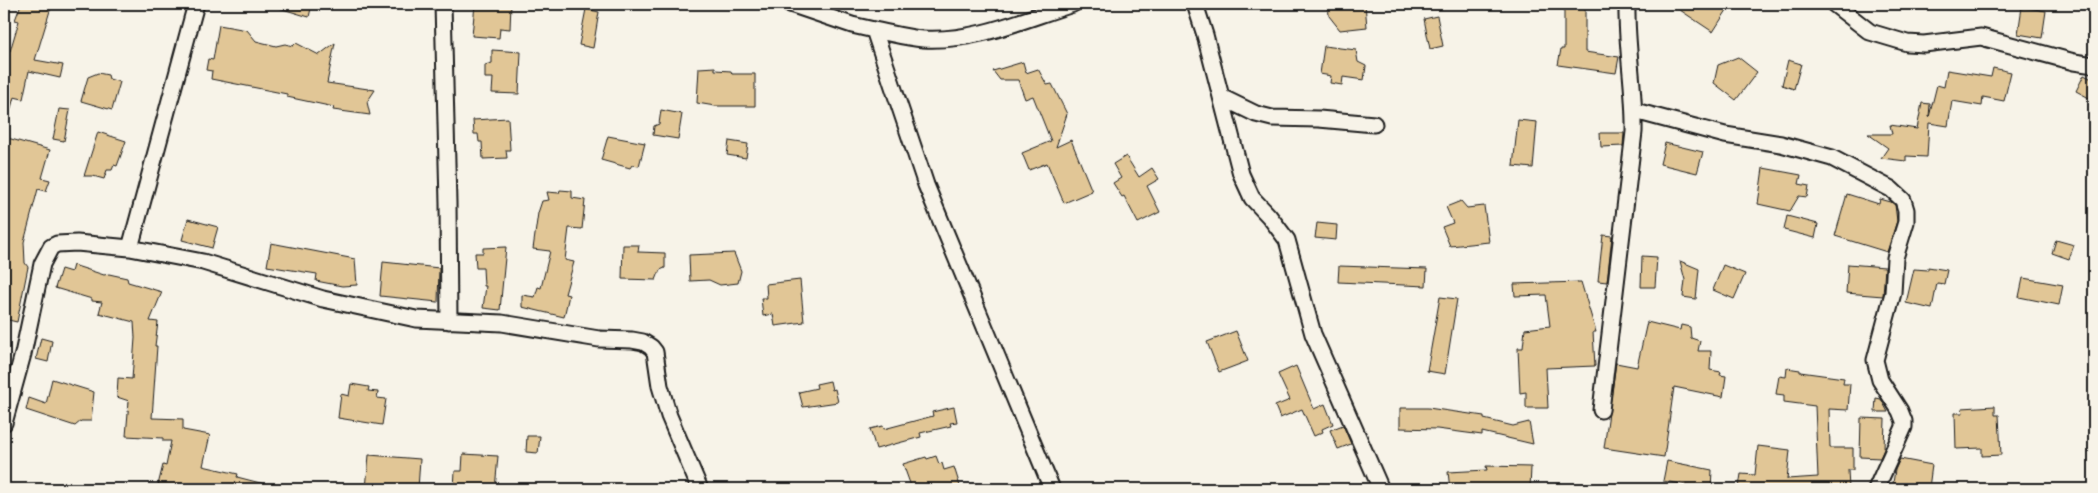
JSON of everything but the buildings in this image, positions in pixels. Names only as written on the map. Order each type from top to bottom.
[{"type":"street","points":[[130,248],[196,4]]},
{"type":"street","points":[[443,4],[449,320]]},
{"type":"street","points":[[790,4],[852,25],[921,39],[962,37],[994,30],[1073,4]]},
{"type":"street","points":[[1195,4],[1205,35],[1241,174],[1252,198],[1269,216],[1286,240],[1313,334],[1381,489]]},
{"type":"street","points":[[1601,410],[1634,132],[1635,111],[1629,55],[1627,4]]},
{"type":"street","points":[[1834,4],[1870,32],[1907,43],[1924,44],[1981,36],[2074,62],[2094,65]]},
{"type":"street","points":[[874,30],[926,185],[1052,489]]},
{"type":"street","points":[[1221,97],[1256,114],[1272,118],[1319,119],[1374,124]]},
{"type":"street","points":[[1635,111],[1725,135],[1781,144],[1832,158],[1891,189],[1903,200],[1906,210],[1906,222],[1895,258],[1893,293],[1875,360],[1880,380],[1900,411],[1904,427],[1876,489]]},
{"type":"street","points":[[4,423],[23,354],[42,264],[47,252],[51,247],[62,243],[130,248],[202,262],[323,299],[416,319],[502,323],[599,339],[643,342],[655,352],[660,386],[670,416],[700,489]]}]
